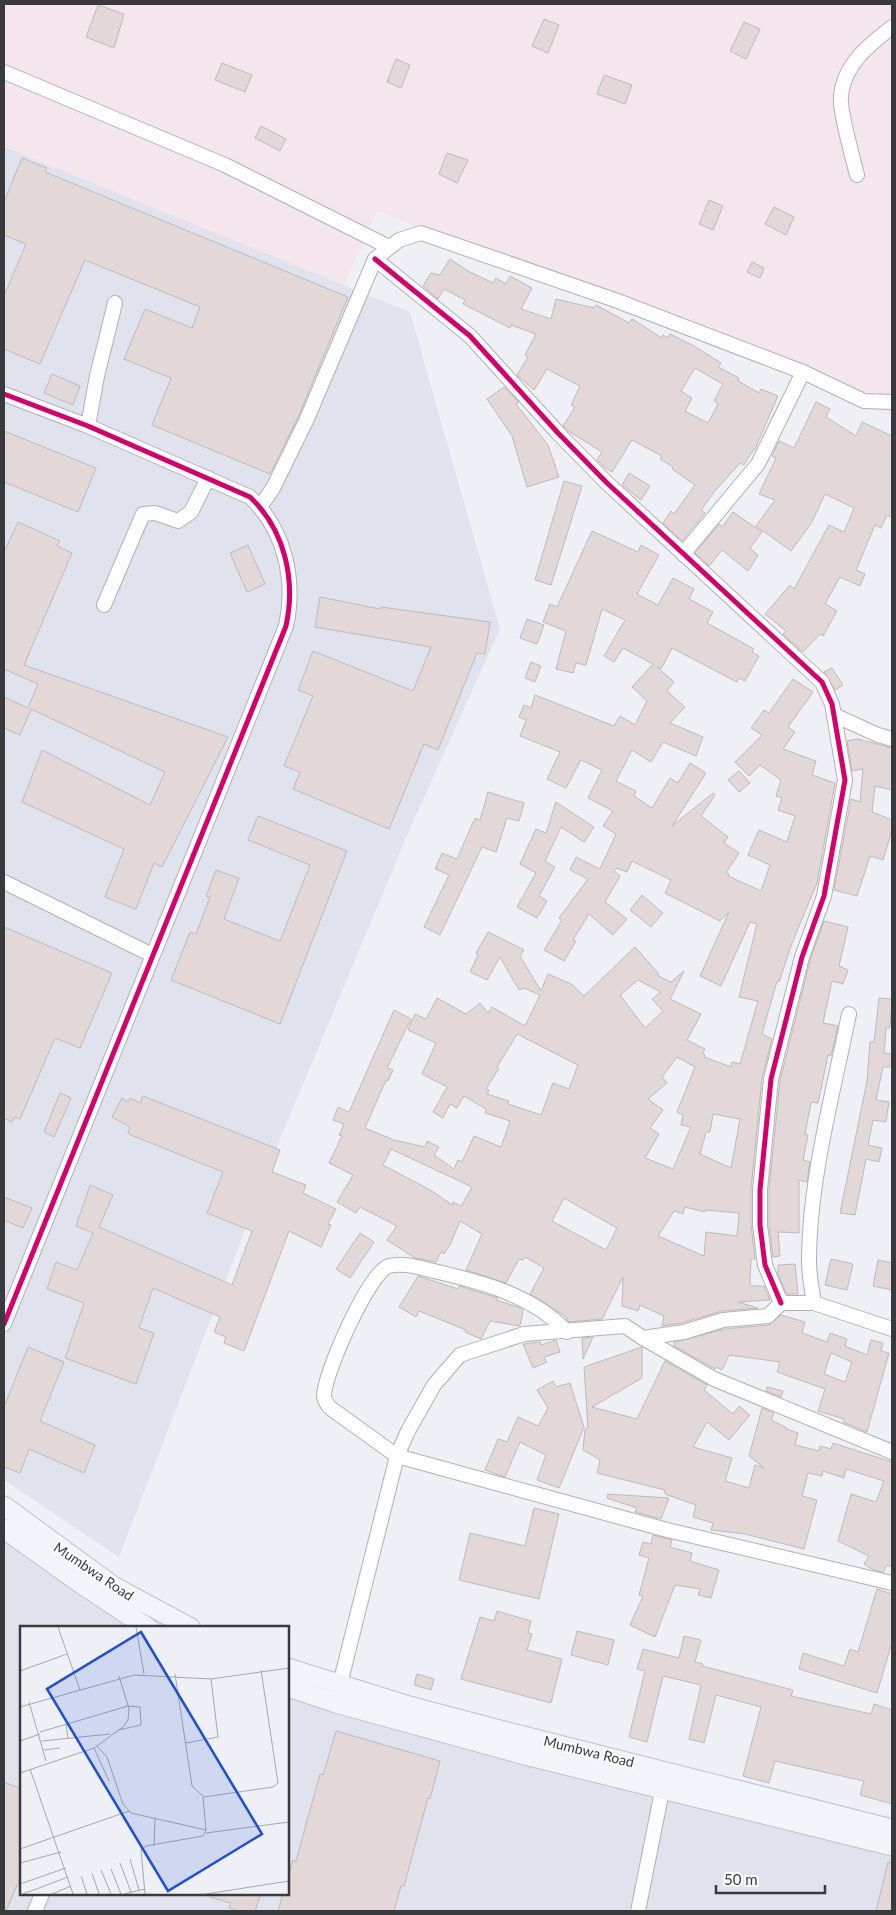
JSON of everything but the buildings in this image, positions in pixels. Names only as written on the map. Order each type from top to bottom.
[{"type":"main road","name":"Mumbwa Road","points":[[4,1506],[91,1571],[150,1623]]},
{"type":"main road","name":"Mumbwa Road","points":[[4,1529],[83,1585],[150,1623],[174,1626]]},
{"type":"main road","name":"Mumbwa Road","points":[[289,1669],[338,1694]]},
{"type":"main road","name":"Mumbwa Road","points":[[289,1687],[338,1694],[492,1728],[892,1846]]},
{"type":"main road","name":"Mumbwa Road","points":[[664,1779],[892,1829]]},
{"type":"street","points":[[857,175],[840,97],[849,69],[865,48],[892,27]]},
{"type":"street","points":[[4,72],[225,165],[389,247]]},
{"type":"street","points":[[260,507],[273,488],[306,422],[375,259],[389,247],[405,238],[421,233],[606,297],[803,372],[864,401],[892,402]]},
{"type":"street","points":[[375,259],[470,336],[558,433],[683,554],[822,682],[829,695],[845,780],[845,791],[832,844],[824,896],[802,957],[787,1010],[771,1080],[760,1190],[760,1226],[765,1264],[781,1303]]},
{"type":"street","points":[[88,426],[97,376],[114,303]]},
{"type":"street","points":[[683,554],[758,464],[803,372]]},
{"type":"street","points":[[4,394],[88,426],[250,497],[260,507],[269,521],[287,561],[290,600],[286,626],[4,1324]]},
{"type":"street","points":[[104,605],[143,514],[155,513],[178,521],[192,512],[208,478]]},
{"type":"street","points":[[834,715],[878,735],[892,739]]},
{"type":"street","points":[[4,882],[152,955]]},
{"type":"street","points":[[814,1303],[809,1264],[810,1229],[816,1184],[848,1014]]},
{"type":"street","points":[[567,1332],[553,1317],[510,1294],[471,1279],[410,1266],[390,1265],[380,1270],[364,1295],[341,1342],[327,1380],[324,1398],[328,1406],[397,1456],[667,1530],[892,1583]]},
{"type":"street","points":[[643,1338],[684,1332],[723,1320],[768,1316],[781,1303],[814,1303],[892,1330]]},
{"type":"street","points":[[338,1694],[397,1456],[408,1431],[434,1385],[460,1355],[524,1334],[625,1326],[714,1379],[892,1452]]},
{"type":"street","points":[[638,1911],[664,1779]]},
{"type":"street","points":[[35,1911],[42,1895]]},
{"type":"shaded area","points":[[4,4],[892,4],[892,417],[377,211],[342,289],[4,155]]},
{"type":"shaded area","points":[[4,147],[410,312],[500,629],[409,831],[281,1137],[119,1557],[4,1480]]},
{"type":"shaded area","points":[[4,1501],[142,1600],[203,1626],[20,1626],[20,1895],[289,1895],[289,1664],[892,1839],[892,1911],[4,1911]]},
{"type":"cycle path","points":[[375,259],[470,336],[558,433],[607,483],[822,682],[832,704],[845,780],[824,896],[802,957],[771,1079],[760,1190],[760,1225],[765,1265],[781,1303]]},
{"type":"cycle path","points":[[4,394],[88,426],[250,497],[262,510],[279,540],[285,557],[290,591],[286,626],[4,1324]]}]
